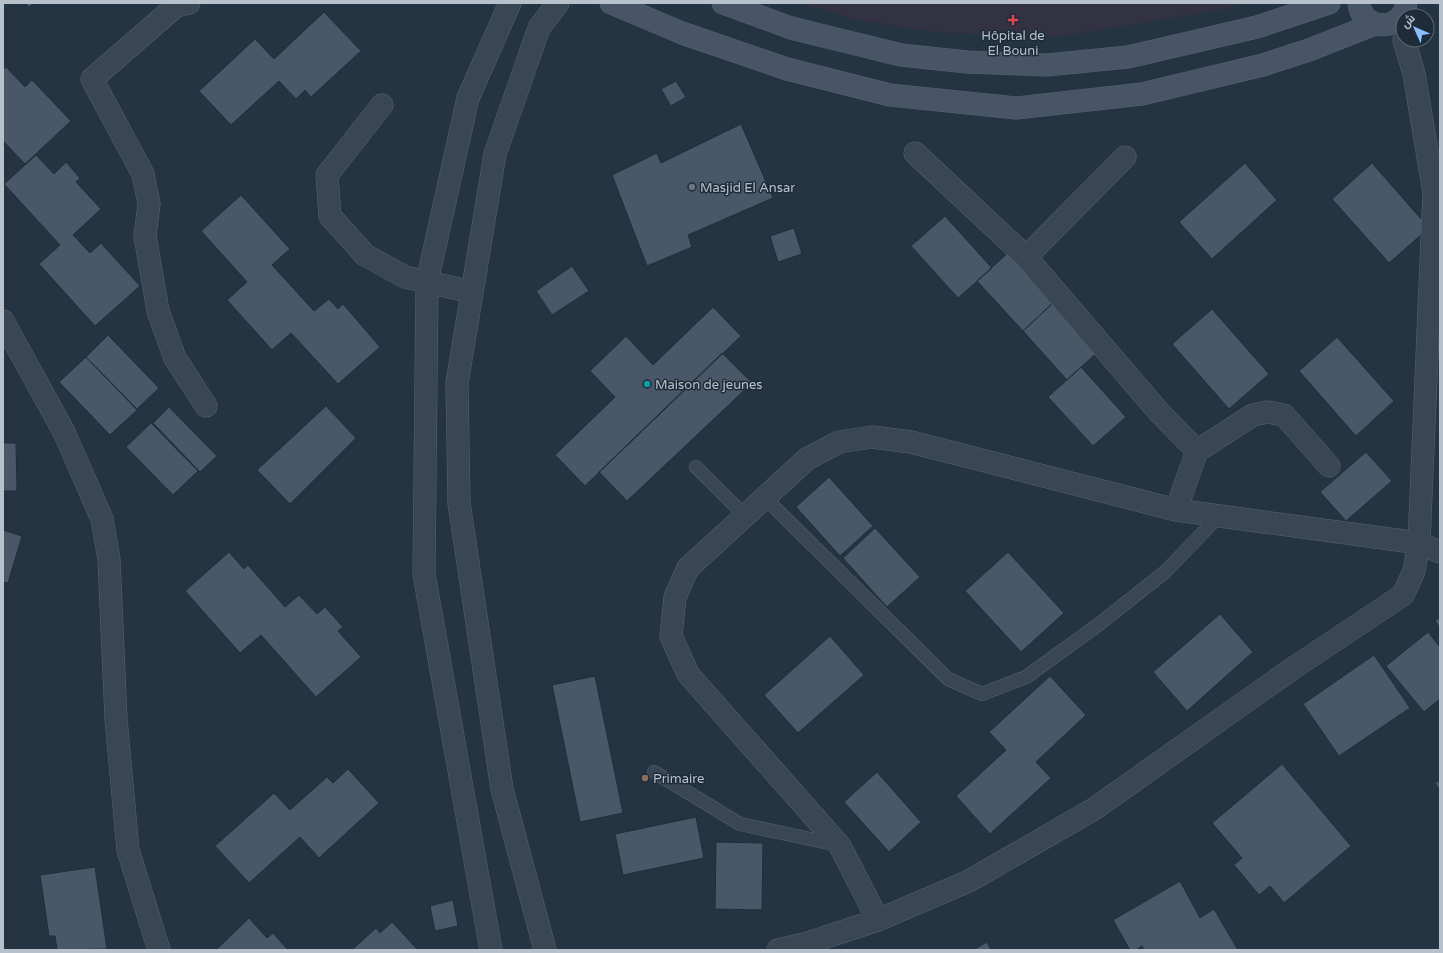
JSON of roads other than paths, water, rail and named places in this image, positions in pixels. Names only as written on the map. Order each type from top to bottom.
[{"type":"main road","points":[[611,3],[682,33],[787,69],[890,95],[1016,108],[1142,94],[1263,65],[1309,50],[1375,24]]},
{"type":"main road","points":[[723,3],[791,28],[901,54],[966,62],[1047,65],[1128,57],[1257,27],[1328,3]]},
{"type":"main road","points":[[1359,3],[1362,15],[1368,21],[1383,26],[1395,22]]},
{"type":"street","points":[[189,3],[176,6],[92,79],[143,174],[149,204],[145,236],[158,310],[175,358],[206,406]]},
{"type":"street","points":[[491,950],[424,574],[427,282],[468,98],[510,3]]},
{"type":"street","points":[[545,950],[502,789],[459,503],[457,384],[495,154],[539,28],[558,3]]},
{"type":"street","points":[[778,950],[810,946],[878,920],[969,882],[1094,810],[1289,671],[1403,595],[1414,571],[1419,543],[1433,341],[1435,272],[1434,192],[1410,48]]},
{"type":"street","points":[[382,105],[327,175],[330,216],[365,255],[405,277],[472,292]]},
{"type":"street","points":[[915,153],[1026,257],[1158,411],[1197,451]]},
{"type":"street","points":[[1026,257],[1125,157]]},
{"type":"street","points":[[3,321],[64,432],[102,519],[108,559],[116,719],[128,850],[159,950]]},
{"type":"street","points":[[1176,510],[1197,451],[1253,415],[1267,412],[1284,415],[1329,466]]},
{"type":"street","points":[[878,920],[840,846],[688,674],[671,636],[675,597],[688,568],[744,515],[807,459],[839,442],[872,437],[911,442],[1176,510],[1419,543],[1440,552]]},
{"type":"lane","points":[[696,467],[744,515]]},
{"type":"lane","points":[[764,498],[948,679],[982,694],[1026,677],[1098,624],[1165,572],[1219,516]]},
{"type":"lane","points":[[654,772],[740,824],[840,846]]},
{"type":"place","name":"Hôpital de El Bouni","points":[[1013,20]]},
{"type":"place","name":"Masjid El Ansar","points":[[692,187]]},
{"type":"place","name":"Maison de jeunes","points":[[647,384]]},
{"type":"place","name":"Primaire","points":[[645,778]]}]
